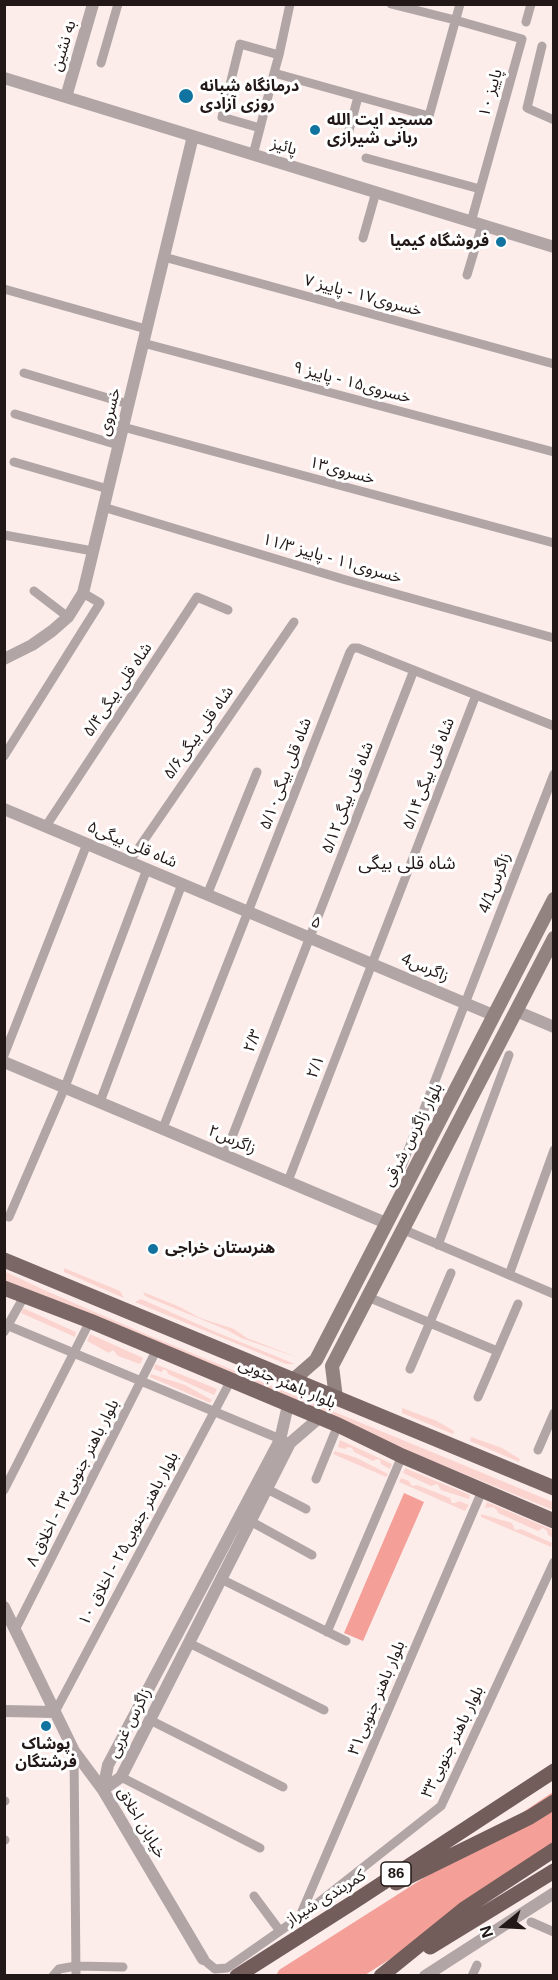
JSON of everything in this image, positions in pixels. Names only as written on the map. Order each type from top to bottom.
[{"type":"highway","name":"کمربندی شیراز","points":[[237,1976],[554,1771]]},
{"type":"highway","points":[[352,1903],[440,1863],[530,1817],[554,1802]]},
{"type":"highway","points":[[382,1976],[464,1909],[554,1851]]},
{"type":"highway","points":[[382,1976],[554,1871]]},
{"type":"main road","name":"بلوار زاگرس شرقی","points":[[293,1380],[316,1360],[554,899]]},
{"type":"main road","name":"بلوار زاگرس شرقی","points":[[332,1366],[554,938]]},
{"type":"main road","points":[[442,1116],[457,1124]]},
{"type":"main road","name":"بلوار باهنر جنوبی","points":[[4,1260],[554,1488]]},
{"type":"main road","name":"بلوار باهنر جنوبی","points":[[4,1288],[90,1321],[338,1425],[402,1456],[554,1521]]},
{"type":"main road","points":[[316,1360],[320,1367],[332,1366],[336,1398]]},
{"type":"main road","points":[[469,1454],[512,1478],[554,1496]]},
{"type":"main road","points":[[459,1480],[554,1515]]},
{"type":"street","name":"به نشین","points":[[66,97],[93,4]]},
{"type":"street","points":[[101,63],[118,4]]},
{"type":"street","points":[[253,155],[290,4]]},
{"type":"street","points":[[391,4],[455,20]]},
{"type":"street","points":[[274,73],[429,116],[460,4]]},
{"type":"street","points":[[526,22],[531,4]]},
{"type":"street","name":"پاییز ۱۰","points":[[455,20],[522,39],[480,189],[466,275]]},
{"type":"street","points":[[260,128],[222,117],[240,44],[279,55]]},
{"type":"street","points":[[542,46],[527,108],[554,120]]},
{"type":"street","name":"پائیز","points":[[4,78],[554,247]]},
{"type":"street","points":[[347,138],[358,97]]},
{"type":"street","name":"خسروى","points":[[10,656],[32,645],[68,617],[83,593],[193,136]]},
{"type":"street","points":[[366,158],[480,189]]},
{"type":"street","points":[[363,238],[376,192]]},
{"type":"street","name":"خسروى۱۷ - پاییز ۷","points":[[164,257],[554,364]]},
{"type":"street","points":[[4,289],[146,329]]},
{"type":"street","name":"خسروى۱۵ - پاییز ۹","points":[[143,343],[554,452]]},
{"type":"street","points":[[24,373],[128,404]]},
{"type":"street","points":[[15,414],[118,445]]},
{"type":"street","name":"خسروى۱۳","points":[[123,427],[554,543]]},
{"type":"street","points":[[14,462],[108,489]]},
{"type":"street","name":"خسروى۱۱ - پاییز ۱۱/۳","points":[[103,507],[346,580],[554,638]]},
{"type":"street","points":[[4,535],[93,551]]},
{"type":"street","points":[[34,591],[68,617]]},
{"type":"street","points":[[4,756],[100,603],[83,593]]},
{"type":"street","name":"شاه قلی بیگی۵/۴","points":[[46,826],[197,597],[228,610]]},
{"type":"street","name":"شاه قلی بیگی۵/۶","points":[[129,862],[294,622]]},
{"type":"street","name":"شاه قلی بیگی۵/۱۰","points":[[163,1128],[350,652],[353,648],[358,648],[414,670]]},
{"type":"street","points":[[4,671],[10,656]]},
{"type":"street","points":[[414,670],[554,726]]},
{"type":"street","name":"شاه قلی بیگی۵/۱۲","points":[[309,938],[414,670]]},
{"type":"street","name":"شاه قلی بیگی۵/۱۴","points":[[372,964],[476,695]]},
{"type":"street","points":[[207,895],[257,772]]},
{"type":"street","name":"4/1زاگرس","points":[[402,1166],[554,774]]},
{"type":"street","name":"شاه قلی بیگی۵","points":[[4,809],[248,912]]},
{"type":"street","points":[[4,1055],[87,844]]},
{"type":"street","points":[[9,1216],[65,1088],[147,869]]},
{"type":"street","points":[[100,1102],[183,884]]},
{"type":"street","name":"۵","points":[[248,912],[372,964]]},
{"type":"street","name":"۲/۳","points":[[225,1155],[309,938]]},
{"type":"street","name":"زاگرس4","points":[[372,964],[494,1015]]},
{"type":"street","name":"۲/۱","points":[[288,1182],[372,964]]},
{"type":"street","points":[[516,1011],[554,1027]]},
{"type":"street","points":[[438,1245],[509,1054]]},
{"type":"street","name":"زاگرس۲","points":[[4,1062],[386,1223]]},
{"type":"street","points":[[509,1275],[554,1150]]},
{"type":"street","points":[[402,1229],[554,1293]]},
{"type":"street","points":[[410,1369],[451,1273]]},
{"type":"street","points":[[25,1295],[6,1327],[285,1442]]},
{"type":"street","points":[[368,1297],[498,1351]]},
{"type":"street","points":[[478,1397],[518,1304]]},
{"type":"street","points":[[4,1490],[90,1321]]},
{"type":"street","name":"بلوار باهنر جنوبی۲۳ - اخلاق ۸","points":[[15,1630],[157,1349]]},
{"type":"street","name":"بلوار باهنر جنوبی۲۵ - اخلاق ۱۰","points":[[55,1712],[231,1380]]},
{"type":"street","name":"زاگرس غربی","points":[[103,1790],[121,1777],[267,1489],[285,1442],[288,1405]]},
{"type":"street","points":[[538,1450],[554,1413]]},
{"type":"street","name":"زاگرس غربی","points":[[103,1790],[108,1765],[285,1442],[319,1418]]},
{"type":"street","points":[[316,1479],[338,1425]]},
{"type":"street","points":[[327,1632],[402,1456]]},
{"type":"street","points":[[267,1489],[306,1509]]},
{"type":"street","name":"بلوار باهنر جنوبی۳۱","points":[[300,1917],[483,1491]]},
{"type":"street","points":[[250,1521],[312,1555]]},
{"type":"street","name":"بلوار باهنر جنوبی۳۳","points":[[202,1959],[215,1969],[227,1968],[300,1917],[441,1806],[554,1562]]},
{"type":"street","points":[[221,1580],[346,1641]]},
{"type":"street","name":"خیابان اخلاق","points":[[4,1608],[74,1750],[103,1790],[202,1959]]},
{"type":"street","points":[[189,1643],[324,1710]]},
{"type":"street","points":[[4,1711],[55,1712]]},
{"type":"street","points":[[150,1720],[283,1787]]},
{"type":"street","points":[[74,1750],[76,1971]]},
{"type":"street","points":[[121,1777],[260,1848]]},
{"type":"street","points":[[425,1976],[554,1893]]},
{"type":"street","points":[[254,1896],[280,1931]]},
{"type":"street","points":[[531,1922],[554,1932]]},
{"type":"street","points":[[472,1976],[477,1965]]},
{"type":"street","points":[[53,1976],[59,1969],[76,1971],[123,1967]]},
{"type":"shaded area","points":[[64,1268],[120,1291],[124,1298],[64,1272]]},
{"type":"shaded area","points":[[4,1271],[148,1335],[553,1502],[553,1510],[5,1283]]},
{"type":"shaded area","points":[[143,1292],[200,1318],[234,1329],[247,1338],[302,1359],[241,1338],[145,1296]]},
{"type":"shaded area","points":[[141,1299],[295,1364],[286,1364],[135,1302]]},
{"type":"shaded area","points":[[23,1308],[76,1332],[75,1337],[21,1313]]},
{"type":"shaded area","points":[[90,1334],[143,1358],[140,1364],[118,1356],[113,1350],[109,1353],[87,1341]]},
{"type":"shaded area","points":[[155,1364],[217,1389],[214,1395],[168,1374],[164,1369],[161,1372],[154,1369]]},
{"type":"shaded area","points":[[151,1374],[185,1385],[212,1400],[210,1403],[150,1377]]},
{"type":"shaded area","points":[[402,1408],[437,1421],[454,1431],[453,1434],[402,1413]]},
{"type":"shaded area","points":[[471,1437],[502,1448],[520,1459],[519,1462],[470,1441]]},
{"type":"shaded area","points":[[340,1440],[392,1464],[390,1469],[381,1464],[380,1460],[373,1461],[354,1452],[352,1448],[338,1447]]},
{"type":"shaded area","points":[[335,1451],[357,1458],[388,1474],[386,1477],[333,1454]]},
{"type":"shaded area","points":[[405,1468],[470,1495],[469,1499],[441,1490],[437,1484],[431,1486],[403,1473]]},
{"type":"shaded area","points":[[401,1478],[409,1481],[412,1486],[417,1485],[450,1498],[452,1503],[459,1501],[469,1505],[465,1511],[399,1482]]},
{"type":"shaded area","points":[[404,1493],[424,1502],[363,1641],[344,1633]]},
{"type":"shaded area","points":[[487,1502],[553,1530],[553,1538],[543,1528],[538,1531],[498,1513],[493,1507],[485,1508]]},
{"type":"shaded area","points":[[481,1514],[512,1523],[515,1530],[521,1529],[552,1543],[551,1547],[481,1517]]},
{"type":"shaded area","points":[[553,1792],[553,1855],[365,1975],[276,1976],[279,1970],[455,1858]]},
{"type":"place","name":"درمانگاه شبانه روزی آزادی","points":[[186,96]]},
{"type":"place","name":"مسجد ایت الله ربانی شیرازی","points":[[315,130]]},
{"type":"place","name":"فروشگاه کیمیا","points":[[501,242]]},
{"type":"place","name":"هنرستان خراجی","points":[[153,1249]]},
{"type":"place","name":"پوشاک فرشتگان","points":[[46,1726]]},
{"type":"district","name":"شاه قلی بیگی","points":[[407,864]]}]
